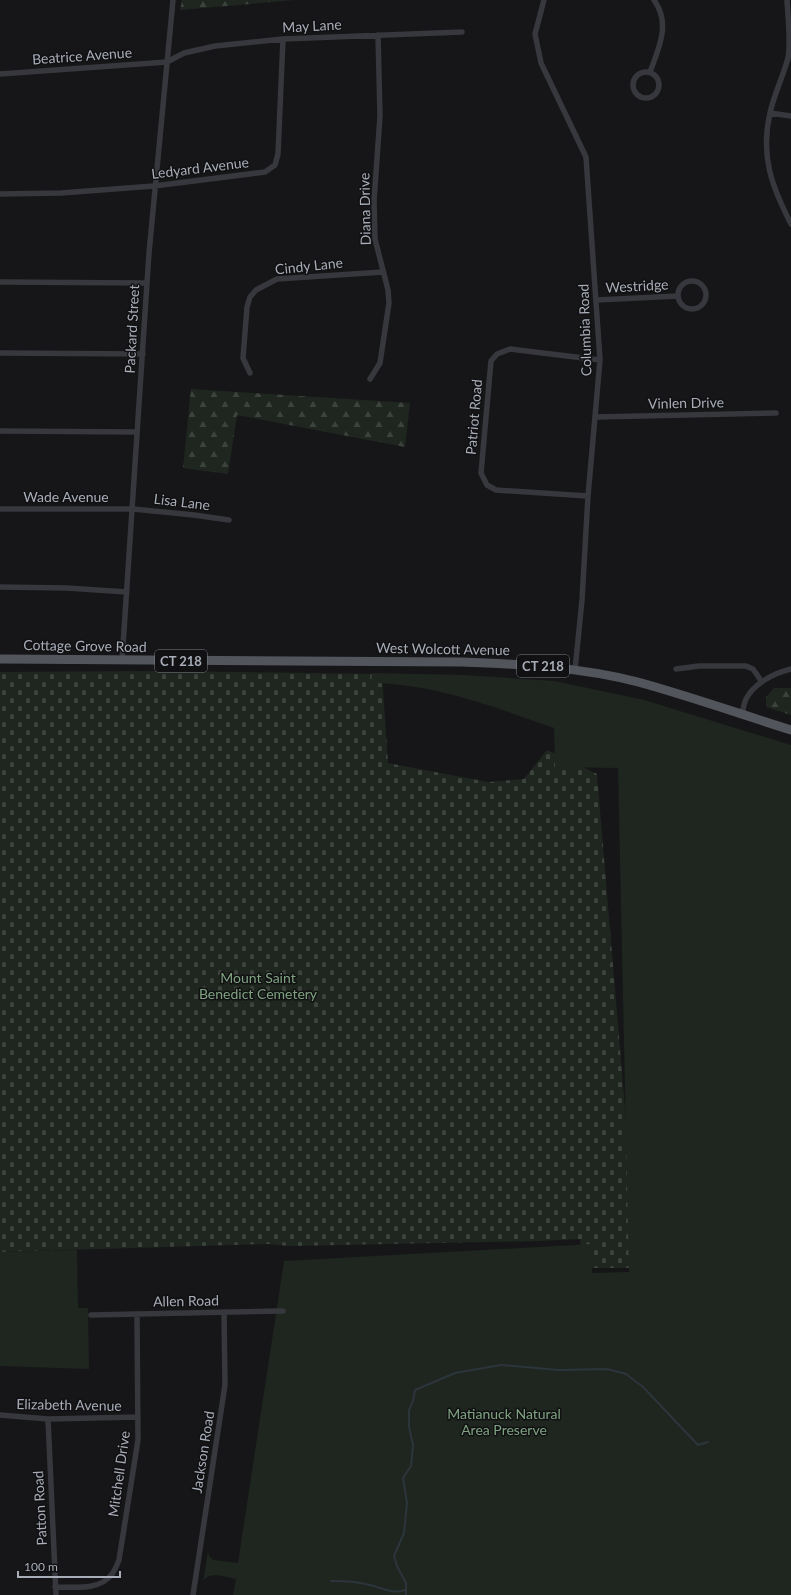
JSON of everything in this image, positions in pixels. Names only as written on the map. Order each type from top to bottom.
[{"type":"main road","name":"Cottage Grove Road","points":[[0,659],[361,662]]},
{"type":"main road","name":"West Wolcott Avenue","points":[[361,662],[510,663],[575,670],[637,682],[742,714]]},
{"type":"main road","name":"CT 218","points":[[742,714],[791,730]]},
{"type":"street","name":"Packard Street","points":[[122,660],[154,186],[172,0]]},
{"type":"street","name":"Columbia Road","points":[[544,0],[535,34],[541,63],[586,157],[600,360],[588,496],[582,600],[575,670]]},
{"type":"street","points":[[650,72],[660,45],[664,25],[659,6],[654,0]]},
{"type":"street","points":[[787,0],[789,39],[788,57],[770,113],[766,135],[768,163],[777,196],[791,224]]},
{"type":"street","name":"May Lane","points":[[167,62],[184,53],[215,46],[283,39],[462,32]]},
{"type":"street","name":"Diana Drive","points":[[370,379],[380,363],[389,303],[388,290],[375,239],[374,201],[380,116],[378,35]]},
{"type":"street","name":"Ledyard Avenue","points":[[0,194],[61,193],[154,186],[265,172],[275,164],[278,154],[283,39]]},
{"type":"street","name":"Beatrice Avenue","points":[[0,74],[167,62]]},
{"type":"street","points":[[650,72],[657,78],[658,88],[652,96],[642,97],[634,91],[633,81],[640,73],[650,72]]},
{"type":"street","points":[[770,113],[791,116]]},
{"type":"street","name":"Cindy Lane","points":[[250,372],[243,358],[243,351],[247,307],[250,297],[256,290],[277,279],[383,272]]},
{"type":"street","name":"Westridge","points":[[692,281],[702,285],[706,295],[703,304],[693,309],[683,306],[678,296],[682,286],[692,281]]},
{"type":"street","points":[[0,282],[147,283]]},
{"type":"street","name":"Westridge","points":[[597,300],[678,296]]},
{"type":"street","name":"Patriot Road","points":[[588,496],[496,490],[487,485],[482,473],[491,361],[497,354],[510,349],[600,360]]},
{"type":"street","points":[[0,353],[143,354]]},
{"type":"street","name":"Vinlen Drive","points":[[596,417],[776,413]]},
{"type":"street","points":[[0,431],[137,432]]},
{"type":"street","name":"Wade Avenue","points":[[0,509],[133,509]]},
{"type":"street","name":"Lisa Lane","points":[[133,509],[229,520]]},
{"type":"street","points":[[0,587],[67,588],[127,592]]},
{"type":"street","points":[[676,668],[699,666],[746,666],[753,670],[762,682]]},
{"type":"street","points":[[742,714],[746,699],[762,682],[781,672],[791,669]]},
{"type":"street","name":"Allen Road","points":[[91,1315],[283,1311]]},
{"type":"street","name":"Jackson Road","points":[[193,1595],[225,1385],[224,1312]]},
{"type":"street","name":"Mitchell Drive","points":[[55,1587],[86,1587],[100,1583],[111,1575],[119,1560],[138,1440],[136,1314]]},
{"type":"street","name":"Elizabeth Avenue","points":[[0,1415],[48,1419],[138,1417]]},
{"type":"street","name":"Patton Road","points":[[48,1419],[56,1595]]},
{"type":"green space","points":[[182,0],[295,0],[180,10]]},
{"type":"green space","points":[[191,389],[410,403],[405,447],[237,415],[228,474],[183,468]]},
{"type":"green space","name":"Mount Saint Benedict Cemetery","points":[[158,671],[382,674],[388,763],[488,782],[524,779],[547,750],[597,774],[634,1216],[640,1268],[582,1268],[580,1239],[290,1246],[267,1244],[0,1252],[0,672]]},
{"type":"green space","name":"Matianuck Natural Area Preserve","points":[[372,673],[464,675],[555,681],[644,700],[791,745],[791,1595],[233,1595],[236,1579],[213,1575],[205,1578],[203,1582],[208,1551],[209,1556],[213,1560],[238,1563],[284,1261],[592,1244],[592,1273],[629,1272],[618,768],[555,767],[554,728],[487,705],[441,692],[395,684],[371,683]]},
{"type":"green space","points":[[774,688],[791,688],[791,715],[766,707],[766,697]]},
{"type":"green space","points":[[77,1250],[78,1308],[88,1308],[89,1369],[0,1366],[0,1252]]},
{"type":"waterway","points":[[406,1595],[406,1583],[397,1566],[394,1556],[404,1533],[407,1503],[403,1478],[411,1466],[413,1445],[409,1427],[409,1410],[413,1401],[415,1390],[455,1373],[501,1365],[559,1370],[607,1369],[626,1374],[643,1387],[698,1445],[708,1442]]},
{"type":"waterway","points":[[331,1581],[357,1582],[390,1591],[405,1590]]}]
